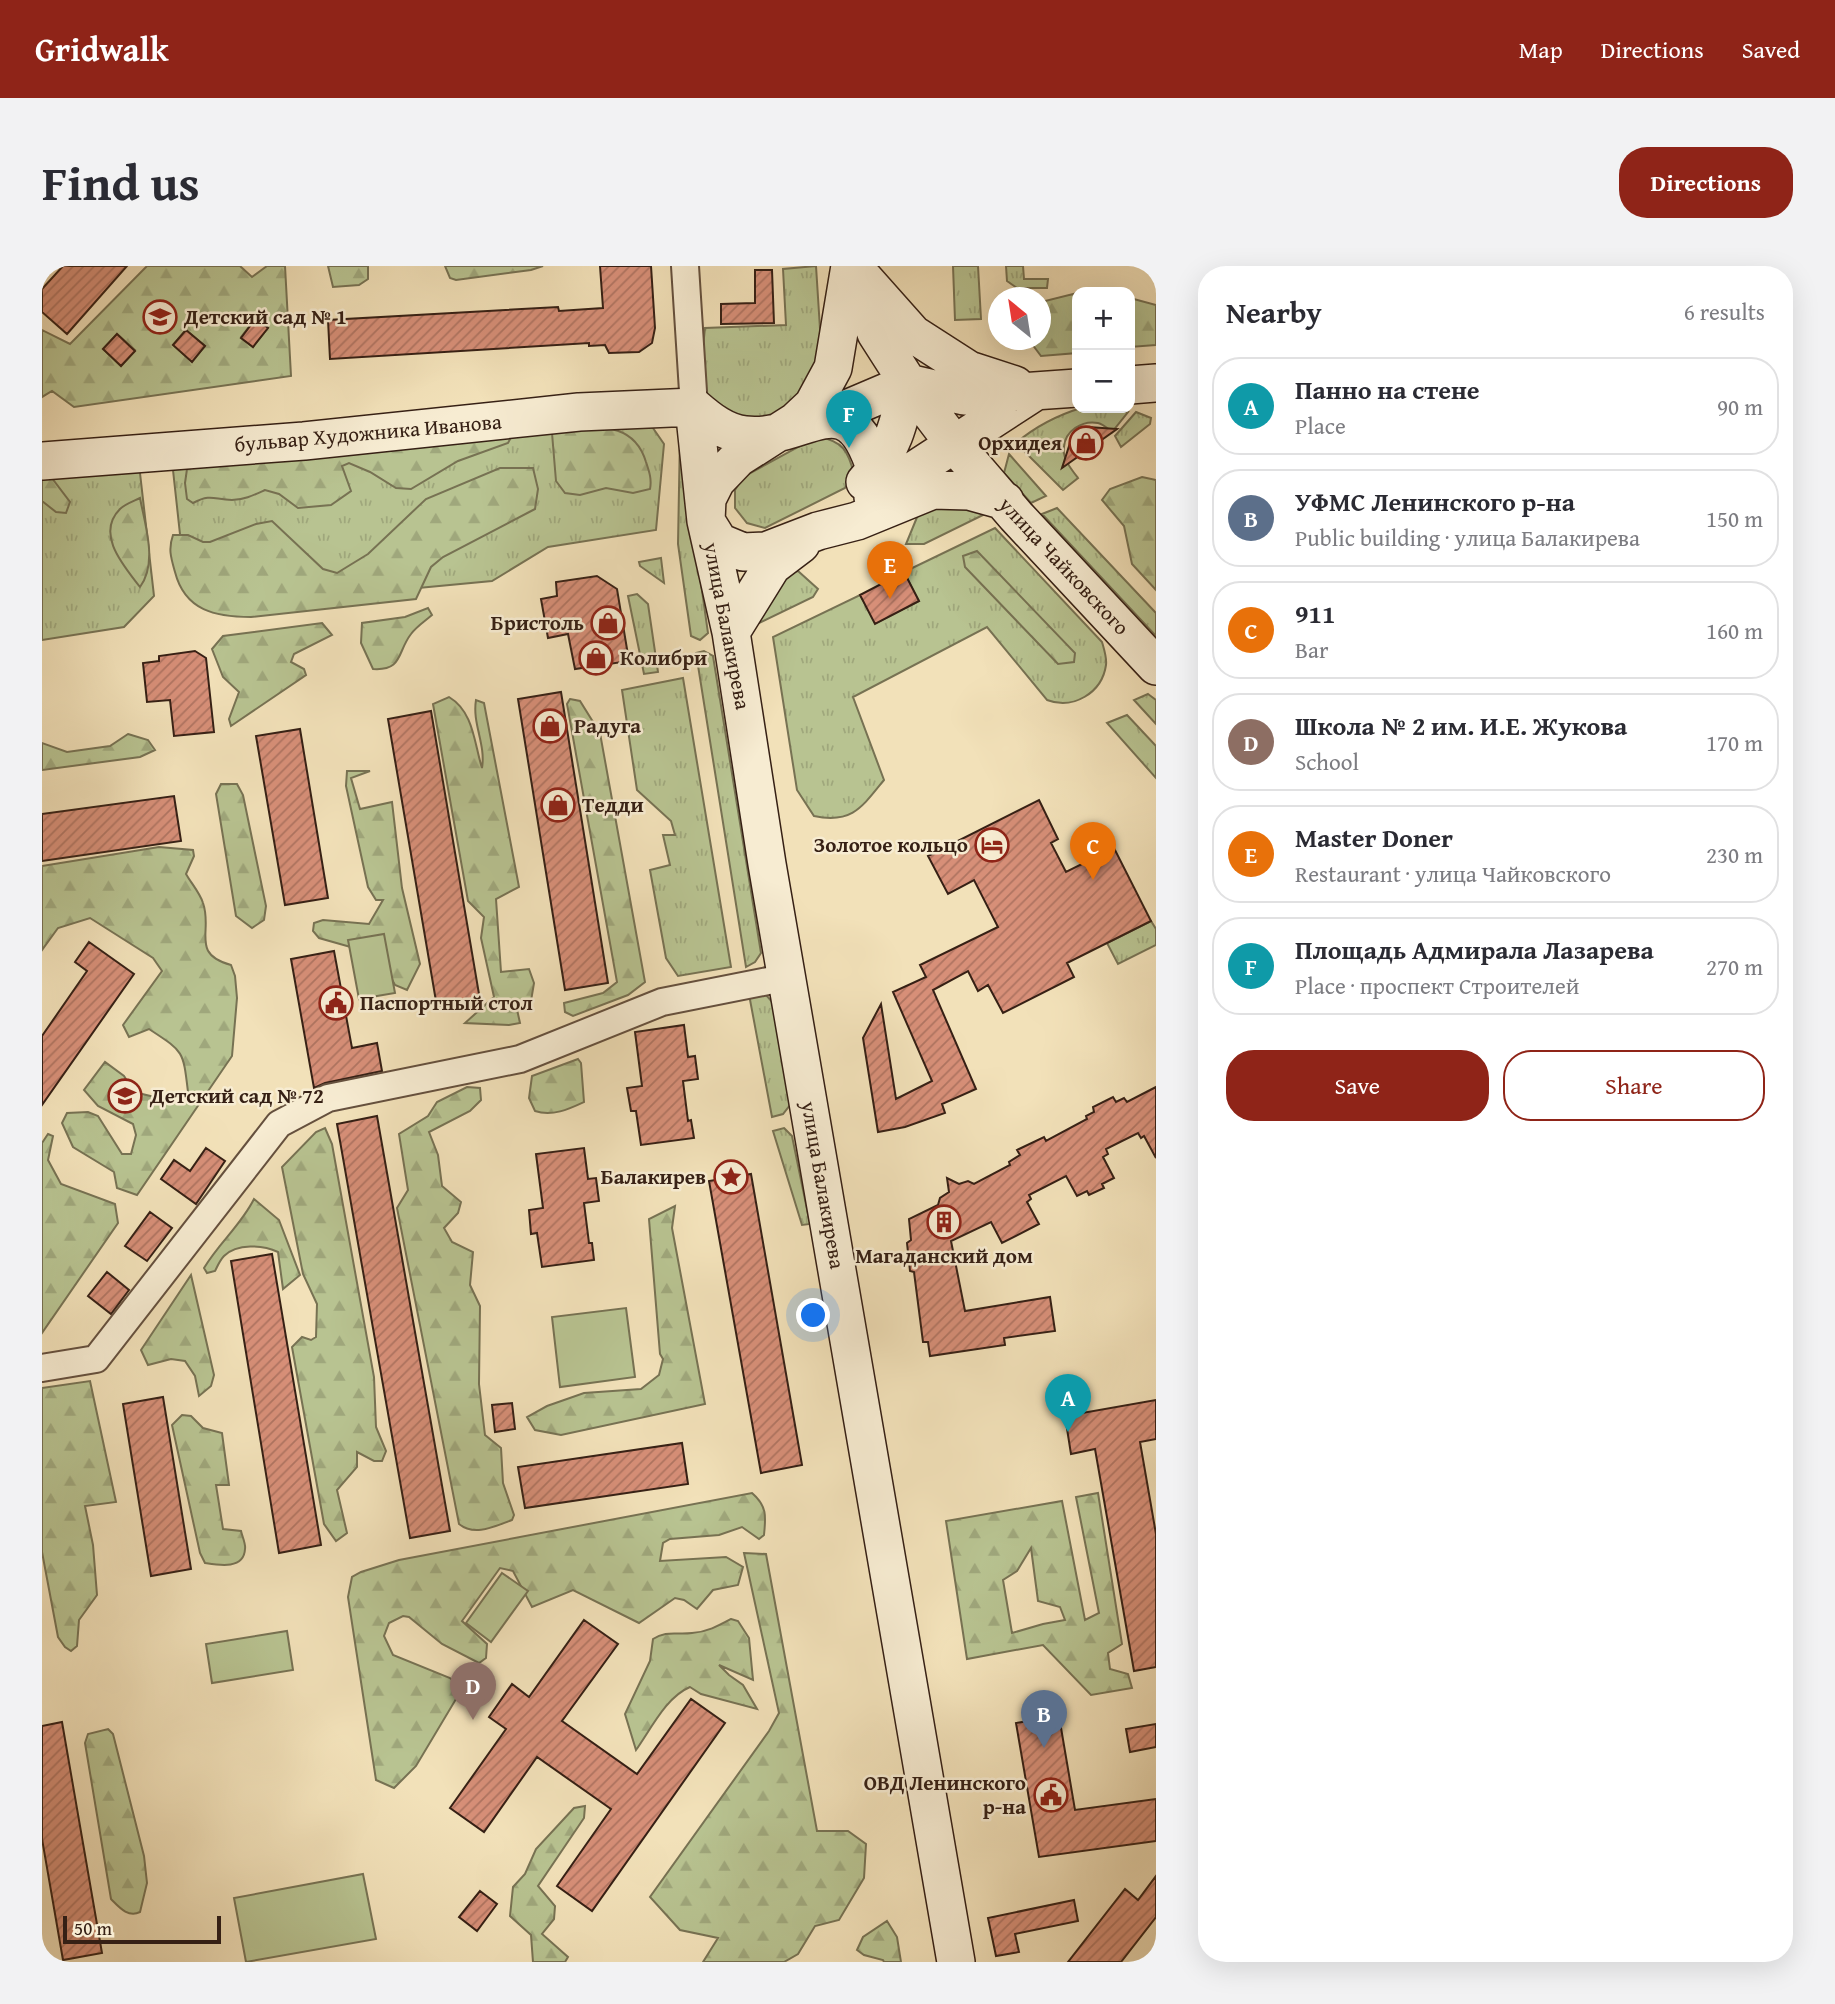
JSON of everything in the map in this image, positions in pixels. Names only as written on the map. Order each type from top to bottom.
[{"type":"street","points":[[685,266],[694,407],[715,425],[744,435],[778,433],[828,417],[890,413],[905,399],[1072,388]]},
{"type":"street","points":[[851,266],[913,334],[969,370],[1036,391]]},
{"type":"street","points":[[851,266],[905,399],[927,425],[955,444],[998,494]]},
{"type":"street","points":[[851,266],[833,368],[813,405],[796,421],[751,449],[727,468],[707,499],[706,521],[719,542],[743,552],[766,551],[818,531],[857,521],[933,490],[998,494]]},
{"type":"street","points":[[1135,385],[1156,383]]},
{"type":"street","points":[[731,632],[772,566],[818,531],[1036,391]]},
{"type":"street","name":"улица Чайковского","points":[[1036,391],[1006,421],[997,438],[988,467],[998,494],[1156,666]]},
{"type":"street","points":[[818,531],[876,471],[896,436],[905,399]]},
{"type":"street","name":"бульвар Художника Иванова","points":[[42,461],[304,441],[579,412],[694,407]]},
{"type":"street","name":"улица Балакирева","points":[[694,407],[706,521],[731,632],[767,864],[956,1962]]},
{"type":"street","points":[[828,417],[852,425],[869,450],[876,471]]},
{"type":"street","points":[[42,1368],[96,1359],[279,1124],[328,1098],[520,1059],[662,1002],[788,977]]},
{"type":"green space","name":"Детский сад № 1","points":[[147,266],[240,266],[252,277],[267,266],[285,266],[291,376],[74,407],[52,391],[42,397],[42,330],[70,344]],"holes":[[[256,318],[268,328],[253,347],[241,337]],[[186,330],[205,346],[192,361],[173,345]],[[117,334],[135,350],[121,366],[103,349]]]},
{"type":"green space","points":[[328,266],[368,266],[368,279],[359,285],[333,287]]},
{"type":"green space","points":[[445,266],[543,266],[456,280],[450,278]]},
{"type":"green space","points":[[816,266],[822,360],[800,404],[759,422],[732,419],[706,394],[701,366],[705,328],[786,325],[783,269]]},
{"type":"green space","points":[[953,266],[978,266],[981,319],[955,320]]},
{"type":"green space","points":[[1006,266],[1023,266],[1024,279],[1048,279],[1047,287],[1016,287],[1007,281]]},
{"type":"green space","points":[[1072,294],[1072,353],[1041,356],[1036,350],[1051,350],[1051,300]]},
{"type":"green space","points":[[1135,299],[1156,305],[1156,345],[1135,347]]},
{"type":"green space","points":[[1072,411],[1127,413],[1112,432],[1102,424],[1086,423],[1067,436],[1064,455],[1078,478],[1063,490],[1016,443],[1031,431]]},
{"type":"green space","points":[[1136,412],[1151,418],[1150,424],[1121,447],[1115,436]]},
{"type":"green space","points":[[644,415],[664,444],[656,530],[548,547],[492,581],[238,605],[185,580],[173,470],[193,458]]},
{"type":"green space","points":[[557,427],[598,427],[622,432],[640,448],[650,478],[650,489],[633,493],[606,488],[580,495],[565,493],[556,481],[552,433]]},
{"type":"green space","points":[[515,430],[508,443],[458,461],[411,489],[396,488],[349,463],[342,466],[351,491],[331,505],[298,508],[279,494],[265,490],[236,500],[209,498],[193,503],[187,499],[185,483],[188,462]]},
{"type":"green space","points":[[680,435],[708,633],[700,640],[691,636],[678,544]]},
{"type":"green space","points":[[818,436],[839,444],[847,453],[854,474],[845,488],[765,528],[747,523],[735,508],[735,490],[743,477]]},
{"type":"green space","points":[[1009,454],[1046,496],[1031,503],[1004,473]]},
{"type":"green space","points":[[134,464],[140,473],[154,596],[124,627],[42,640],[42,471]]},
{"type":"green space","points":[[500,468],[533,468],[538,489],[535,509],[443,557],[431,567],[416,599],[251,617],[226,615],[214,613],[194,603],[186,595],[175,572],[170,549],[173,535],[188,535],[203,542],[210,542],[256,524],[272,521],[323,569],[337,573],[368,554],[426,499]]},
{"type":"green space","points":[[42,473],[48,473],[70,502],[66,513],[56,512],[42,501]]},
{"type":"green space","points":[[1142,477],[1156,480],[1156,590],[1132,564],[1124,526],[1102,500],[1110,489]]},
{"type":"green space","points":[[140,498],[149,555],[148,567],[140,587],[120,560],[111,539],[110,529],[120,509]]},
{"type":"green space","points":[[933,501],[985,514],[924,544],[906,544],[920,510]]},
{"type":"green space","points":[[1057,508],[1156,613],[1156,636],[1042,514]]},
{"type":"green space","points":[[995,528],[1102,642],[1106,665],[1099,684],[1085,697],[1076,701],[1057,703],[1047,700],[987,627],[853,697],[884,780],[855,811],[838,818],[814,816],[797,790],[773,637],[860,595],[876,623],[919,601],[904,572]]},
{"type":"green space","points":[[977,551],[1075,653],[1074,662],[1058,664],[965,567],[963,556]]},
{"type":"green space","points":[[661,558],[664,583],[640,566],[639,562]]},
{"type":"green space","points":[[798,571],[818,589],[813,597],[753,626],[787,572]]},
{"type":"green space","points":[[637,594],[648,604],[658,672],[644,674],[628,596]]},
{"type":"green space","points":[[428,608],[432,615],[411,634],[395,664],[383,669],[373,669],[361,643],[362,623],[405,617]]},
{"type":"green space","points":[[322,623],[332,635],[294,654],[291,662],[304,669],[306,675],[231,726],[229,719],[239,692],[223,677],[212,649],[223,636]]},
{"type":"green space","points":[[704,651],[713,656],[761,953],[755,962],[746,967],[696,653]]},
{"type":"green space","points":[[683,678],[731,967],[678,976],[666,958],[650,870],[670,865],[663,835],[675,835],[671,821],[637,790],[622,690]]},
{"type":"green space","points":[[1148,694],[1156,700],[1156,724],[1134,700]]},
{"type":"green space","points":[[449,697],[464,711],[468,719],[482,768],[475,709],[476,700],[484,703],[519,887],[496,899],[501,972],[529,969],[534,983],[531,1001],[516,1005],[520,1023],[465,1023],[494,997],[481,938],[484,917],[468,901],[433,704]]},
{"type":"green space","points":[[570,699],[580,701],[600,733],[645,982],[628,995],[573,1016],[565,1012],[564,1003],[603,993],[617,982],[567,704]]},
{"type":"green space","points":[[1127,715],[1156,746],[1156,778],[1107,723]]},
{"type":"green space","points":[[128,734],[148,740],[155,750],[140,757],[42,770],[42,743],[67,752],[110,746]]},
{"type":"green space","points":[[347,771],[370,771],[351,778],[360,809],[392,802],[402,888],[420,964],[407,990],[395,985],[379,955],[319,938],[313,931],[314,923],[323,920],[369,924],[383,900],[376,900],[368,887],[346,786]]},
{"type":"green space","points":[[221,784],[237,784],[243,795],[266,906],[264,920],[252,928],[236,916],[216,794]]},
{"type":"green space","points":[[159,847],[193,850],[194,856],[186,874],[203,903],[207,948],[218,960],[231,965],[237,998],[232,1056],[137,1195],[117,1188],[114,1172],[73,1147],[62,1123],[67,1113],[88,1112],[98,1116],[122,1154],[131,1154],[136,1135],[133,1124],[98,1106],[84,1090],[105,1062],[124,1076],[134,1092],[167,1100],[188,1092],[180,1053],[149,1029],[129,1037],[123,1025],[162,971],[153,958],[90,918],[58,928],[42,950],[42,866]]},
{"type":"green space","points":[[1151,921],[1156,929],[1156,945],[1118,964],[1107,943]]},
{"type":"green space","points":[[384,934],[395,993],[359,999],[348,940]]},
{"type":"green space","points":[[759,987],[774,1004],[790,1105],[783,1114],[772,1117],[748,989]]},
{"type":"green space","points":[[578,1059],[581,1063],[584,1102],[554,1113],[535,1111],[529,1098],[532,1076]]},
{"type":"green space","points":[[467,1087],[480,1088],[481,1100],[470,1111],[429,1132],[438,1155],[442,1186],[461,1202],[458,1213],[444,1228],[452,1242],[473,1252],[470,1285],[480,1306],[479,1384],[485,1435],[501,1448],[503,1483],[514,1515],[512,1520],[478,1530],[459,1524],[397,1208],[408,1190],[399,1134],[428,1116],[437,1102]]},
{"type":"green space","points":[[325,1128],[332,1144],[374,1377],[376,1427],[386,1451],[382,1461],[374,1461],[357,1452],[357,1467],[337,1490],[347,1533],[336,1541],[324,1524],[292,1347],[302,1337],[311,1340],[316,1337],[317,1304],[303,1274],[282,1167],[316,1132]]},
{"type":"green space","points":[[784,1128],[792,1136],[810,1224],[802,1225],[773,1131]]},
{"type":"green space","points":[[48,1134],[53,1136],[48,1160],[61,1184],[115,1204],[118,1223],[42,1333],[42,1143]]},
{"type":"green space","points":[[254,1199],[279,1220],[300,1275],[283,1289],[278,1252],[272,1250],[243,1247],[224,1256],[215,1271],[207,1273],[204,1268]]},
{"type":"green space","points":[[675,1206],[672,1228],[705,1404],[561,1435],[535,1430],[527,1417],[547,1406],[584,1393],[641,1389],[659,1375],[663,1359],[660,1354],[649,1219]]},
{"type":"green space","points":[[191,1275],[214,1375],[211,1386],[199,1396],[195,1376],[185,1361],[171,1359],[148,1365],[141,1350]]},
{"type":"green space","points":[[626,1308],[635,1377],[560,1387],[552,1317]]},
{"type":"green space","points":[[90,1381],[116,1502],[85,1506],[93,1545],[97,1595],[79,1620],[77,1646],[71,1651],[58,1637],[42,1552],[42,1388]]},
{"type":"green space","points":[[182,1415],[191,1416],[203,1428],[222,1433],[229,1485],[216,1485],[223,1529],[241,1531],[245,1545],[244,1556],[230,1565],[205,1563],[200,1553],[172,1425]]},
{"type":"green space","points":[[752,1493],[764,1512],[764,1535],[759,1539],[742,1527],[719,1535],[670,1539],[663,1543],[660,1561],[726,1557],[743,1567],[738,1585],[713,1590],[697,1609],[684,1600],[675,1598],[639,1623],[573,1590],[532,1607],[513,1571],[500,1568],[462,1621],[487,1644],[486,1658],[479,1663],[442,1644],[409,1617],[403,1616],[389,1623],[384,1636],[393,1655],[450,1678],[462,1689],[416,1766],[394,1788],[376,1780],[348,1597],[352,1577],[399,1560]]},
{"type":"green space","points":[[1098,1493],[1122,1644],[1108,1653],[1110,1669],[1128,1674],[1132,1688],[1091,1695],[1043,1645],[967,1659],[946,1521],[1062,1501],[1085,1620],[1099,1613],[1076,1497]],"holes":[[[1031,1548],[1038,1601],[1060,1607],[1065,1620],[1012,1633],[1003,1580],[1017,1571]]]},
{"type":"green space","points":[[744,1553],[766,1554],[817,1831],[848,1831],[866,1844],[864,1878],[839,1920],[815,1926],[798,1954],[784,1962],[703,1962],[718,1938],[680,1930],[650,1897],[769,1731],[779,1713]]},
{"type":"green space","points":[[502,1573],[528,1591],[491,1642],[466,1623]]},
{"type":"green space","points":[[731,1619],[738,1621],[749,1638],[753,1680],[719,1665],[743,1685],[757,1709],[701,1694],[690,1687],[666,1706],[636,1750],[625,1714],[650,1661],[653,1639],[667,1634],[703,1631]]},
{"type":"green space","points":[[287,1631],[293,1670],[212,1683],[206,1644]]},
{"type":"green space","points":[[108,1729],[113,1734],[144,1856],[147,1883],[140,1912],[132,1914],[124,1911],[111,1899],[85,1743],[88,1734]]},
{"type":"green space","points":[[585,1806],[584,1818],[538,1886],[555,1906],[554,1919],[542,1934],[568,1957],[565,1962],[533,1962],[531,1935],[510,1916],[513,1887],[525,1874],[536,1849],[574,1808]]},
{"type":"green space","points":[[363,1874],[376,1939],[246,1962],[234,1898]]},
{"type":"green space","points":[[887,1921],[897,1937],[901,1962],[884,1962],[857,1950],[863,1937]]},
{"type":"building","points":[[63,266],[127,266],[67,334],[42,312],[42,289]]},
{"type":"building","points":[[600,266],[651,266],[655,328],[652,343],[639,352],[609,353],[605,345],[589,346],[589,343],[330,359],[328,320],[558,307],[559,311],[603,308]]},
{"type":"building","points":[[755,270],[772,270],[774,323],[721,324],[721,304],[755,303]]},
{"type":"building","points":[[256,318],[268,328],[253,347],[241,338]]},
{"type":"building","points":[[186,330],[205,346],[192,362],[173,345]]},
{"type":"building","points":[[117,334],[135,351],[121,366],[103,349]]},
{"type":"building","points":[[1088,427],[1117,429],[1062,468],[1071,440],[1075,434]]},
{"type":"building","points":[[904,572],[919,601],[875,624],[860,595]]},
{"type":"building","points":[[597,576],[617,589],[629,661],[575,669],[568,634],[548,638],[541,599],[557,596],[556,582]]},
{"type":"building","points":[[195,651],[206,658],[214,732],[174,736],[170,700],[147,702],[143,663],[159,661],[159,656]]},
{"type":"building","points":[[561,692],[608,983],[565,990],[518,699]]},
{"type":"building","points":[[431,711],[480,1000],[437,1007],[388,719]]},
{"type":"building","points":[[300,729],[328,898],[285,905],[256,736]]},
{"type":"building","points":[[174,796],[181,841],[42,861],[42,814]]},
{"type":"building","points":[[1039,800],[1058,839],[1051,843],[1066,872],[1114,848],[1151,921],[1067,963],[1074,977],[1003,1013],[988,985],[978,991],[968,971],[933,990],[976,1089],[942,1104],[945,1113],[905,1127],[878,1132],[863,1038],[881,1004],[896,1099],[932,1081],[893,992],[926,977],[920,965],[998,927],[974,880],[948,894],[928,856]]},
{"type":"building","points":[[89,942],[134,974],[42,1105],[42,1036],[87,971],[75,962]]},
{"type":"building","points":[[334,951],[352,1048],[377,1043],[382,1071],[325,1083],[314,1088],[291,959]]},
{"type":"building","points":[[684,1025],[688,1057],[695,1056],[698,1079],[683,1081],[688,1121],[691,1120],[694,1138],[641,1145],[636,1111],[631,1111],[627,1088],[642,1086],[635,1032]]},
{"type":"building","name":"Магаданский дом","points":[[1156,1087],[1156,1158],[1144,1136],[1141,1138],[1138,1133],[1106,1149],[1108,1154],[1103,1157],[1114,1178],[1102,1184],[1104,1188],[1089,1195],[1087,1191],[1077,1196],[1066,1176],[1029,1195],[1031,1199],[1027,1202],[1039,1224],[1002,1243],[991,1222],[951,1241],[965,1311],[1050,1297],[1055,1331],[1004,1338],[1005,1345],[930,1356],[928,1342],[923,1342],[914,1272],[910,1271],[907,1243],[911,1240],[909,1219],[938,1205],[940,1198],[949,1192],[947,1178],[959,1184],[968,1181],[974,1184],[1010,1165],[1009,1162],[1020,1155],[1017,1150],[1044,1137],[1046,1141],[1087,1119],[1086,1116],[1094,1112],[1093,1107],[1113,1097],[1116,1102],[1124,1098],[1127,1102]]},
{"type":"building","points":[[377,1116],[450,1531],[410,1538],[337,1124]]},
{"type":"building","points":[[206,1148],[225,1161],[196,1204],[161,1179],[174,1160],[190,1171]]},
{"type":"building","points":[[584,1148],[588,1179],[596,1178],[599,1201],[584,1203],[594,1260],[542,1267],[537,1233],[531,1234],[529,1210],[543,1208],[536,1154]]},
{"type":"building","points":[[751,1174],[802,1465],[761,1473],[709,1181]]},
{"type":"building","points":[[150,1212],[172,1228],[147,1261],[125,1246]]},
{"type":"building","points":[[272,1254],[321,1545],[279,1553],[231,1261]]},
{"type":"building","points":[[107,1272],[129,1290],[111,1314],[88,1296]]},
{"type":"building","points":[[163,1397],[191,1569],[151,1576],[123,1404]]},
{"type":"building","points":[[1156,1400],[1156,1439],[1140,1442],[1156,1534],[1156,1667],[1134,1671],[1095,1449],[1071,1454],[1065,1416]]},
{"type":"building","points":[[512,1403],[515,1429],[495,1432],[492,1405]]},
{"type":"building","points":[[682,1443],[688,1484],[525,1508],[518,1467]]},
{"type":"building","points":[[584,1620],[618,1644],[562,1721],[637,1774],[691,1699],[725,1723],[592,1911],[557,1886],[611,1809],[537,1757],[484,1832],[450,1808],[506,1729],[489,1717],[512,1684],[529,1697]]},
{"type":"building","points":[[1059,1716],[1075,1810],[1156,1799],[1156,1841],[1039,1857],[1016,1723]]},
{"type":"building","points":[[62,1722],[102,1953],[63,1960],[42,1839],[42,1726]]},
{"type":"building","points":[[1156,1724],[1156,1747],[1130,1752],[1126,1729]]},
{"type":"building","points":[[1156,1876],[1156,1917],[1121,1962],[1068,1962],[1125,1889],[1138,1900]]},
{"type":"building","points":[[480,1891],[497,1904],[477,1931],[459,1917]]},
{"type":"building","points":[[1074,1900],[1078,1921],[1015,1934],[1019,1952],[996,1956],[988,1918]]},
{"type":"place","name":"Детский сад № 1","points":[[160,317]]},
{"type":"place","name":"Орхидея","points":[[1086,443]]},
{"type":"place","name":"Площадь Адмирала Лазарева","points":[[849,448]]},
{"type":"place","name":"Master Doner","points":[[890,599]]},
{"type":"place","name":"Бристоль","points":[[608,623]]},
{"type":"place","name":"Колибри","points":[[596,658]]},
{"type":"place","name":"Радуга","points":[[550,726]]},
{"type":"place","name":"Тедди","points":[[558,805]]},
{"type":"place","name":"Золотое кольцо","points":[[992,845]]},
{"type":"place","name":"911","points":[[1093,880]]},
{"type":"place","name":"Паспортный стол","points":[[336,1003]]},
{"type":"place","name":"Детский сад № 72","points":[[125,1096]]},
{"type":"place","name":"Балакирев","points":[[731,1177]]},
{"type":"place","name":"Магаданский дом","points":[[944,1222]]},
{"type":"place","name":"Панно на стене","points":[[1068,1432]]},
{"type":"place","name":"Школа № 2 им. И.Е. Жукова","points":[[473,1720]]},
{"type":"place","name":"УФМС Ленинского р-на","points":[[1044,1748]]},
{"type":"place","name":"ОВД Ленинского р-на","points":[[1051,1795]]}]
